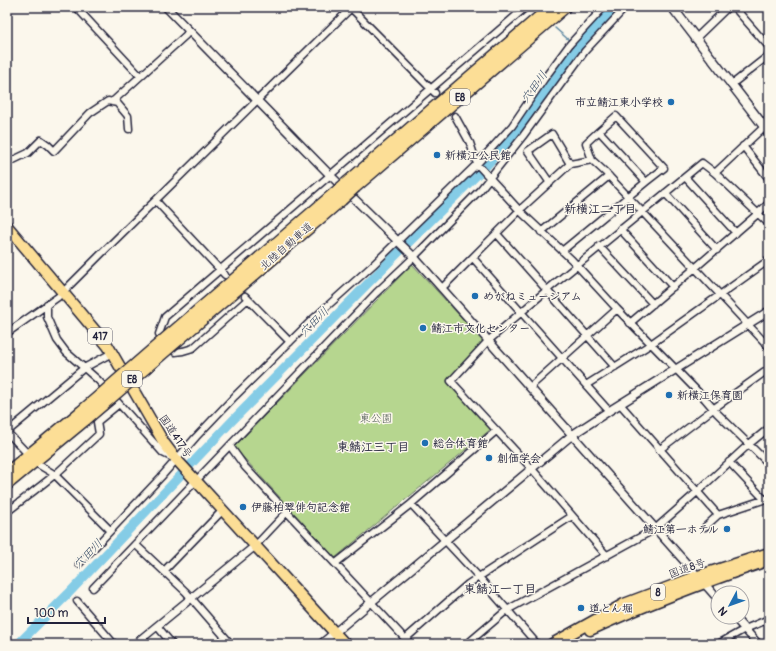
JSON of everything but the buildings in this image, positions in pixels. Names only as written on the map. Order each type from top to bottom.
[{"type":"highway","name":"北陸自動車道","points":[[352,184],[551,7]]},
{"type":"highway","name":"北陸自動車道","points":[[7,484],[83,415],[352,184],[565,7]]},
{"type":"highway","name":"国道417号","points":[[7,226],[64,293],[112,353],[164,443],[176,459],[345,644]]},
{"type":"highway","name":"北陸自動車道","points":[[7,473],[71,420],[83,415]]},
{"type":"highway","points":[[7,469],[71,420]]},
{"type":"highway","name":"国道8号","points":[[566,644],[581,634],[619,616],[701,580],[769,553]]},
{"type":"highway","name":"国道8号","points":[[552,644],[624,604],[769,560]]},
{"type":"main road","points":[[672,7],[695,39],[767,129]]},
{"type":"street","points":[[76,7],[140,76]]},
{"type":"street","points":[[166,7],[330,175],[414,257],[710,590]]},
{"type":"street","points":[[7,332],[64,293],[102,252],[156,201],[351,7],[433,91]]},
{"type":"street","points":[[290,342],[246,298],[193,348],[175,352],[159,334],[166,317],[330,175],[433,91],[526,7]]},
{"type":"street","points":[[79,564],[196,436],[314,318],[373,265],[478,165],[512,126],[544,79],[580,31],[604,7]]},
{"type":"street","points":[[93,588],[194,480],[230,446],[376,293],[480,190],[523,136],[585,51],[626,7]]},
{"type":"street","points":[[695,39],[728,7]]},
{"type":"street","points":[[734,7],[769,47]]},
{"type":"street","points":[[112,102],[186,35],[188,30]]},
{"type":"street","points":[[731,85],[769,55]]},
{"type":"street","points":[[7,163],[28,153],[41,140],[54,151],[90,113],[108,101],[117,103],[128,116],[129,129]]},
{"type":"street","points":[[456,116],[470,143],[478,165],[520,211],[576,265],[713,409],[769,464]]},
{"type":"street","points":[[562,251],[628,197],[646,182],[664,168],[616,116],[586,143],[592,160],[609,176],[628,197],[642,212],[769,347]]},
{"type":"street","points":[[715,173],[743,146],[767,129]]},
{"type":"street","points":[[599,131],[646,182]]},
{"type":"street","points":[[550,183],[528,151],[554,133],[570,164]]},
{"type":"street","points":[[743,146],[769,179]]},
{"type":"street","points":[[442,288],[570,164],[592,160]]},
{"type":"street","points":[[607,556],[532,469],[451,381],[488,341],[546,290],[620,228],[702,163],[715,173],[769,224]]},
{"type":"street","points":[[541,232],[609,176]]},
{"type":"street","points":[[685,178],[736,233]]},
{"type":"street","points":[[665,193],[717,250]]},
{"type":"street","points":[[156,201],[224,276]]},
{"type":"street","points":[[630,323],[717,250],[769,203]]},
{"type":"street","points":[[620,228],[673,287]]},
{"type":"street","points":[[497,234],[615,367]]},
{"type":"street","points":[[599,246],[652,304]]},
{"type":"street","points":[[473,258],[609,411]]},
{"type":"street","points":[[586,385],[651,344],[769,260]]},
{"type":"street","points":[[48,304],[48,317],[57,340],[66,352],[119,404],[163,453],[176,459]]},
{"type":"street","points":[[530,387],[617,309]]},
{"type":"street","points":[[321,644],[572,436],[620,404],[769,311]]},
{"type":"street","points":[[25,451],[7,432],[84,368],[112,353]]},
{"type":"street","points":[[659,450],[769,369]]},
{"type":"street","points":[[7,512],[54,474],[99,434],[97,422],[119,404]]},
{"type":"street","points":[[620,404],[659,450],[718,515]]},
{"type":"street","points":[[467,644],[507,610],[655,529],[748,444],[769,428]]},
{"type":"street","points":[[336,564],[411,504],[496,431]]},
{"type":"street","points":[[230,446],[245,467],[410,644]]},
{"type":"street","points":[[705,527],[718,515],[767,499],[730,462]]},
{"type":"street","points":[[39,465],[54,474],[110,530]]},
{"type":"street","points":[[411,504],[478,576],[537,644]]},
{"type":"street","points":[[164,571],[222,511]]},
{"type":"street","points":[[135,644],[255,546],[287,512]]},
{"type":"street","points":[[406,639],[478,576],[572,516]]},
{"type":"street","points":[[135,544],[191,598],[231,644]]},
{"type":"street","points":[[77,601],[114,644]]},
{"type":"street","points":[[718,644],[745,629],[769,619]]},
{"type":"street","points":[[741,625],[758,644]]},
{"type":"street","points":[[157,626],[172,644]]},
{"type":"green space","name":"東公園","points":[[412,264],[484,342],[449,380],[491,429],[335,558],[234,447]]},
{"type":"waterway","name":"穴田川","points":[[18,644],[68,594],[232,421],[487,165],[518,130],[583,40],[615,7]]},
{"type":"waterway","points":[[555,28],[570,41]]},
{"type":"waterway","name":"穴田川","points":[[572,44],[577,48]]},
{"type":"place","name":"市立鯖江東小学校","points":[[671,102]]},
{"type":"place","name":"新横江公民館","points":[[437,155]]},
{"type":"place","name":"めがねミュージアム","points":[[475,296]]},
{"type":"place","name":"鯖江市文化センター","points":[[423,328]]},
{"type":"place","name":"新横江保育園","points":[[669,395]]},
{"type":"place","name":"総合体育館","points":[[425,443]]},
{"type":"place","name":"創価学会","points":[[489,458]]},
{"type":"place","name":"伊藤柏翠俳句記念館","points":[[243,507]]},
{"type":"place","name":"鯖江第一ホテル","points":[[727,529]]},
{"type":"place","name":"道とん堀","points":[[581,608]]},
{"type":"district","name":"新横江二丁目","points":[[600,209]]},
{"type":"district","name":"東鯖江三丁目","points":[[373,447]]},
{"type":"district","name":"東鯖江一丁目","points":[[500,589]]}]
